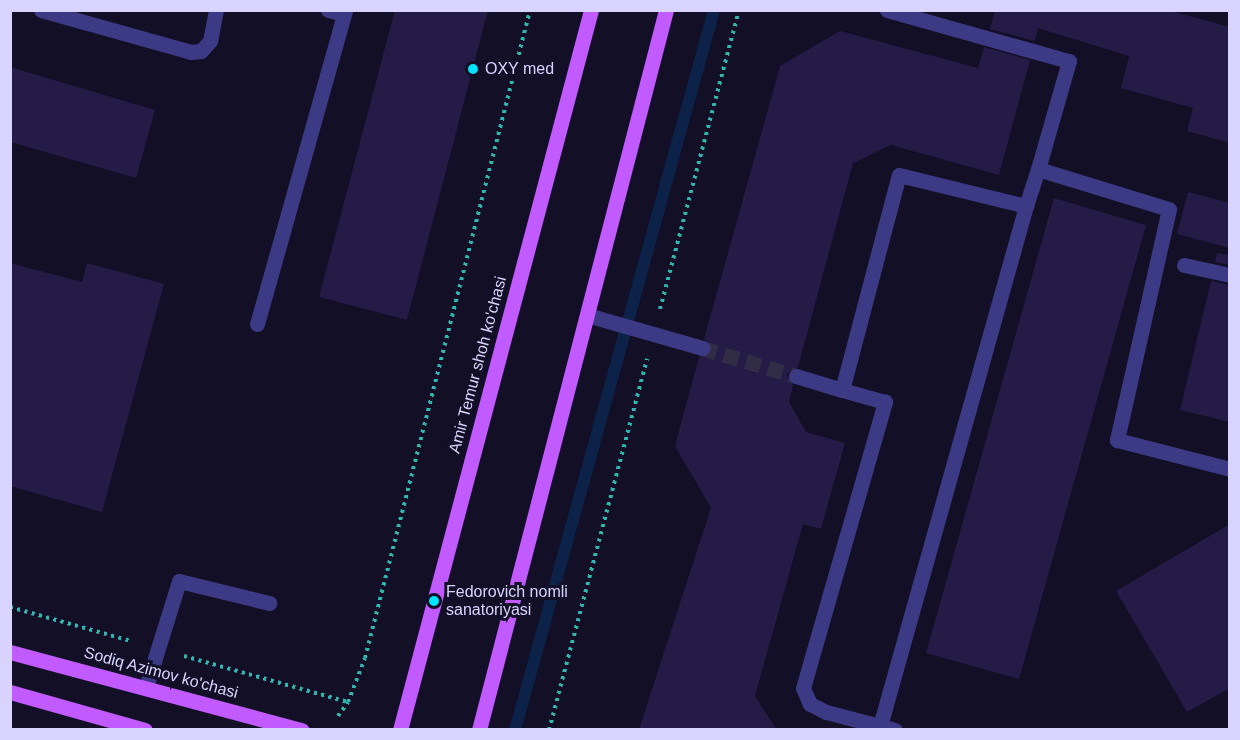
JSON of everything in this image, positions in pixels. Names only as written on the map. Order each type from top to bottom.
[{"type":"main road","name":"Amir Temur shoh ko'chasi","points":[[400,729],[591,10]]},
{"type":"main road","points":[[479,729],[666,10]]},
{"type":"main road","name":"Sodiq Azimov ko'chasi","points":[[10,652],[302,729]]},
{"type":"main road","points":[[10,692],[145,729]]},
{"type":"lane","points":[[41,10],[191,52],[201,51],[210,41],[216,10]]},
{"type":"lane","points":[[257,324],[345,12],[327,10]]},
{"type":"lane","points":[[796,376],[885,402],[803,688],[810,704],[826,712],[888,728],[1026,206],[1069,61],[887,10]]},
{"type":"lane","points":[[1038,169],[1169,209],[1117,440],[1230,469]]},
{"type":"lane","points":[[842,390],[899,175],[1026,206]]},
{"type":"lane","points":[[1184,264],[1230,275]]},
{"type":"lane","points":[[587,315],[702,348]]},
{"type":"lane","points":[[146,687],[179,581],[269,603]]},
{"type":"path","points":[[338,716],[348,702],[365,658],[530,10]]},
{"type":"path","points":[[549,729],[648,332],[739,10]]},
{"type":"building","points":[[395,10],[488,10],[407,320],[319,297]]},
{"type":"building","points":[[995,10],[1167,10],[1230,27],[1230,143],[1187,131],[1193,108],[1121,88],[1129,56],[1038,28],[1035,41],[990,29]]},
{"type":"building","points":[[840,31],[978,68],[984,47],[1030,60],[999,175],[891,145],[853,163],[798,367],[787,374],[793,385],[789,402],[806,432],[845,443],[821,529],[803,524],[755,696],[776,729],[639,729],[711,508],[675,446],[699,357],[711,350],[704,339],[780,66]]},
{"type":"building","points":[[10,67],[155,110],[136,178],[10,142]]},
{"type":"building","points":[[1188,192],[1230,203],[1230,248],[1177,234]]},
{"type":"building","points":[[1054,198],[1146,225],[1019,679],[926,653]]},
{"type":"building","points":[[1217,253],[1230,255],[1230,265],[1215,262]]},
{"type":"building","points":[[10,263],[82,282],[87,263],[164,284],[102,512],[10,486]]},
{"type":"building","points":[[1211,281],[1230,285],[1230,422],[1180,410]]},
{"type":"building","points":[[1230,524],[1230,688],[1187,712],[1116,591]]},
{"type":"waterway","points":[[515,730],[714,10]]},
{"type":"tunnel","points":[[702,348],[796,376]]},
{"type":"place","name":"OXY med","points":[[473,69]]},
{"type":"place","name":"Fedorovich nomli sanatoriyasi","points":[[434,601]]}]
